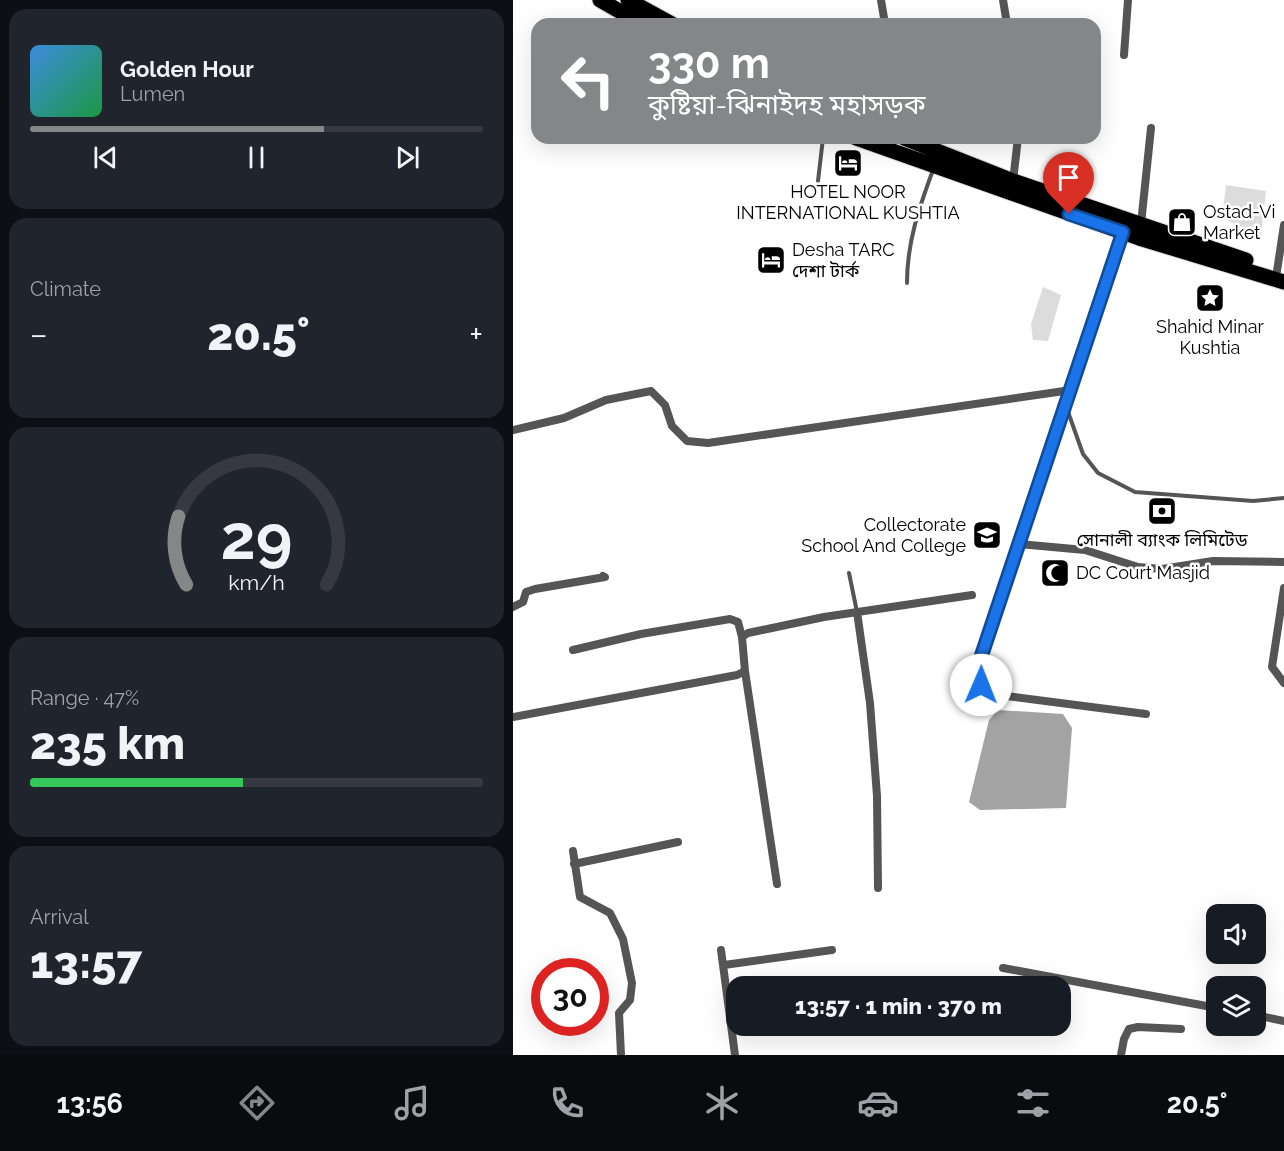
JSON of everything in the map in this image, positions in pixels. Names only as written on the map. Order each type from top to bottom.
[{"type":"highway","points":[[600,0],[624,4],[658,18]]},
{"type":"highway","points":[[624,4],[637,18]]},
{"type":"highway","points":[[919,144],[1131,225]]},
{"type":"highway","points":[[892,145],[934,166],[1131,225],[1282,275]]},
{"type":"street","points":[[881,0],[884,18]]},
{"type":"street","points":[[1003,0],[1006,18]]},
{"type":"street","points":[[1125,55],[1128,0]]},
{"type":"street","points":[[1146,714],[991,694],[981,685],[978,673],[981,657],[1071,390],[1131,225],[1151,128]]},
{"type":"street","points":[[1013,181],[1017,144]]},
{"type":"street","points":[[1282,275],[1284,225]]},
{"type":"street","points":[[513,430],[564,418],[606,400],[651,391],[665,405],[672,426],[687,441],[708,443],[1071,390]]},
{"type":"street","points":[[1019,544],[1085,550],[1138,567],[1162,568],[1213,561],[1284,562]]},
{"type":"street","points":[[513,607],[523,603],[526,592],[605,578],[603,576]]},
{"type":"street","points":[[1284,588],[1272,667],[1284,683]]},
{"type":"street","points":[[742,637],[748,633],[857,612],[972,595]]},
{"type":"street","points":[[857,612],[872,726],[877,795],[878,888]]},
{"type":"street","points":[[573,650],[641,634],[730,619],[738,622],[777,884]]},
{"type":"street","points":[[513,717],[737,675],[745,671]]},
{"type":"street","points":[[575,864],[678,842]]},
{"type":"street","points":[[573,851],[580,897],[610,913],[623,939],[632,983],[630,1000],[619,1013],[621,1055]]},
{"type":"street","points":[[724,965],[832,950]]},
{"type":"street","points":[[721,951],[735,1055]]},
{"type":"street","points":[[1003,968],[1206,1006]]},
{"type":"street","points":[[1266,1017],[1284,1021]]},
{"type":"street","points":[[1121,1055],[1124,1039],[1129,1029],[1138,1027],[1181,1029]]},
{"type":"lane","points":[[818,181],[822,144]]},
{"type":"lane","points":[[907,283],[907,262],[915,219],[934,166]]},
{"type":"lane","points":[[1066,405],[1083,454],[1098,473],[1135,492],[1253,501],[1284,498]]},
{"type":"lane","points":[[849,573],[857,612]]},
{"type":"shaded area","points":[[1226,185],[1266,191],[1261,236],[1222,218]]},
{"type":"shaded area","points":[[1043,287],[1061,295],[1048,341],[1033,340],[1031,324]]},
{"type":"shaded area","points":[[998,710],[1063,714],[1072,728],[1066,808],[980,810],[969,802],[989,720]]},
{"type":"place","name":"HOTEL NOOR INTERNATIONAL KUSHTIA","points":[[848,163]]},
{"type":"place","name":"Ostad-Vi Market","points":[[1182,222]]},
{"type":"place","name":"Desha TARC দেশা টার্ক","points":[[771,260]]},
{"type":"place","name":"Shahid Minar Kushtia","points":[[1210,298]]},
{"type":"place","name":"সোনালী ব্যাংক লিমিটেড","points":[[1162,511]]},
{"type":"place","name":"Collectorate School And College","points":[[987,535]]},
{"type":"place","name":"DC Court Masjid","points":[[1055,573]]},
{"type":"route","points":[[981,685],[978,673],[981,657],[1123,232],[1069,214]]}]
